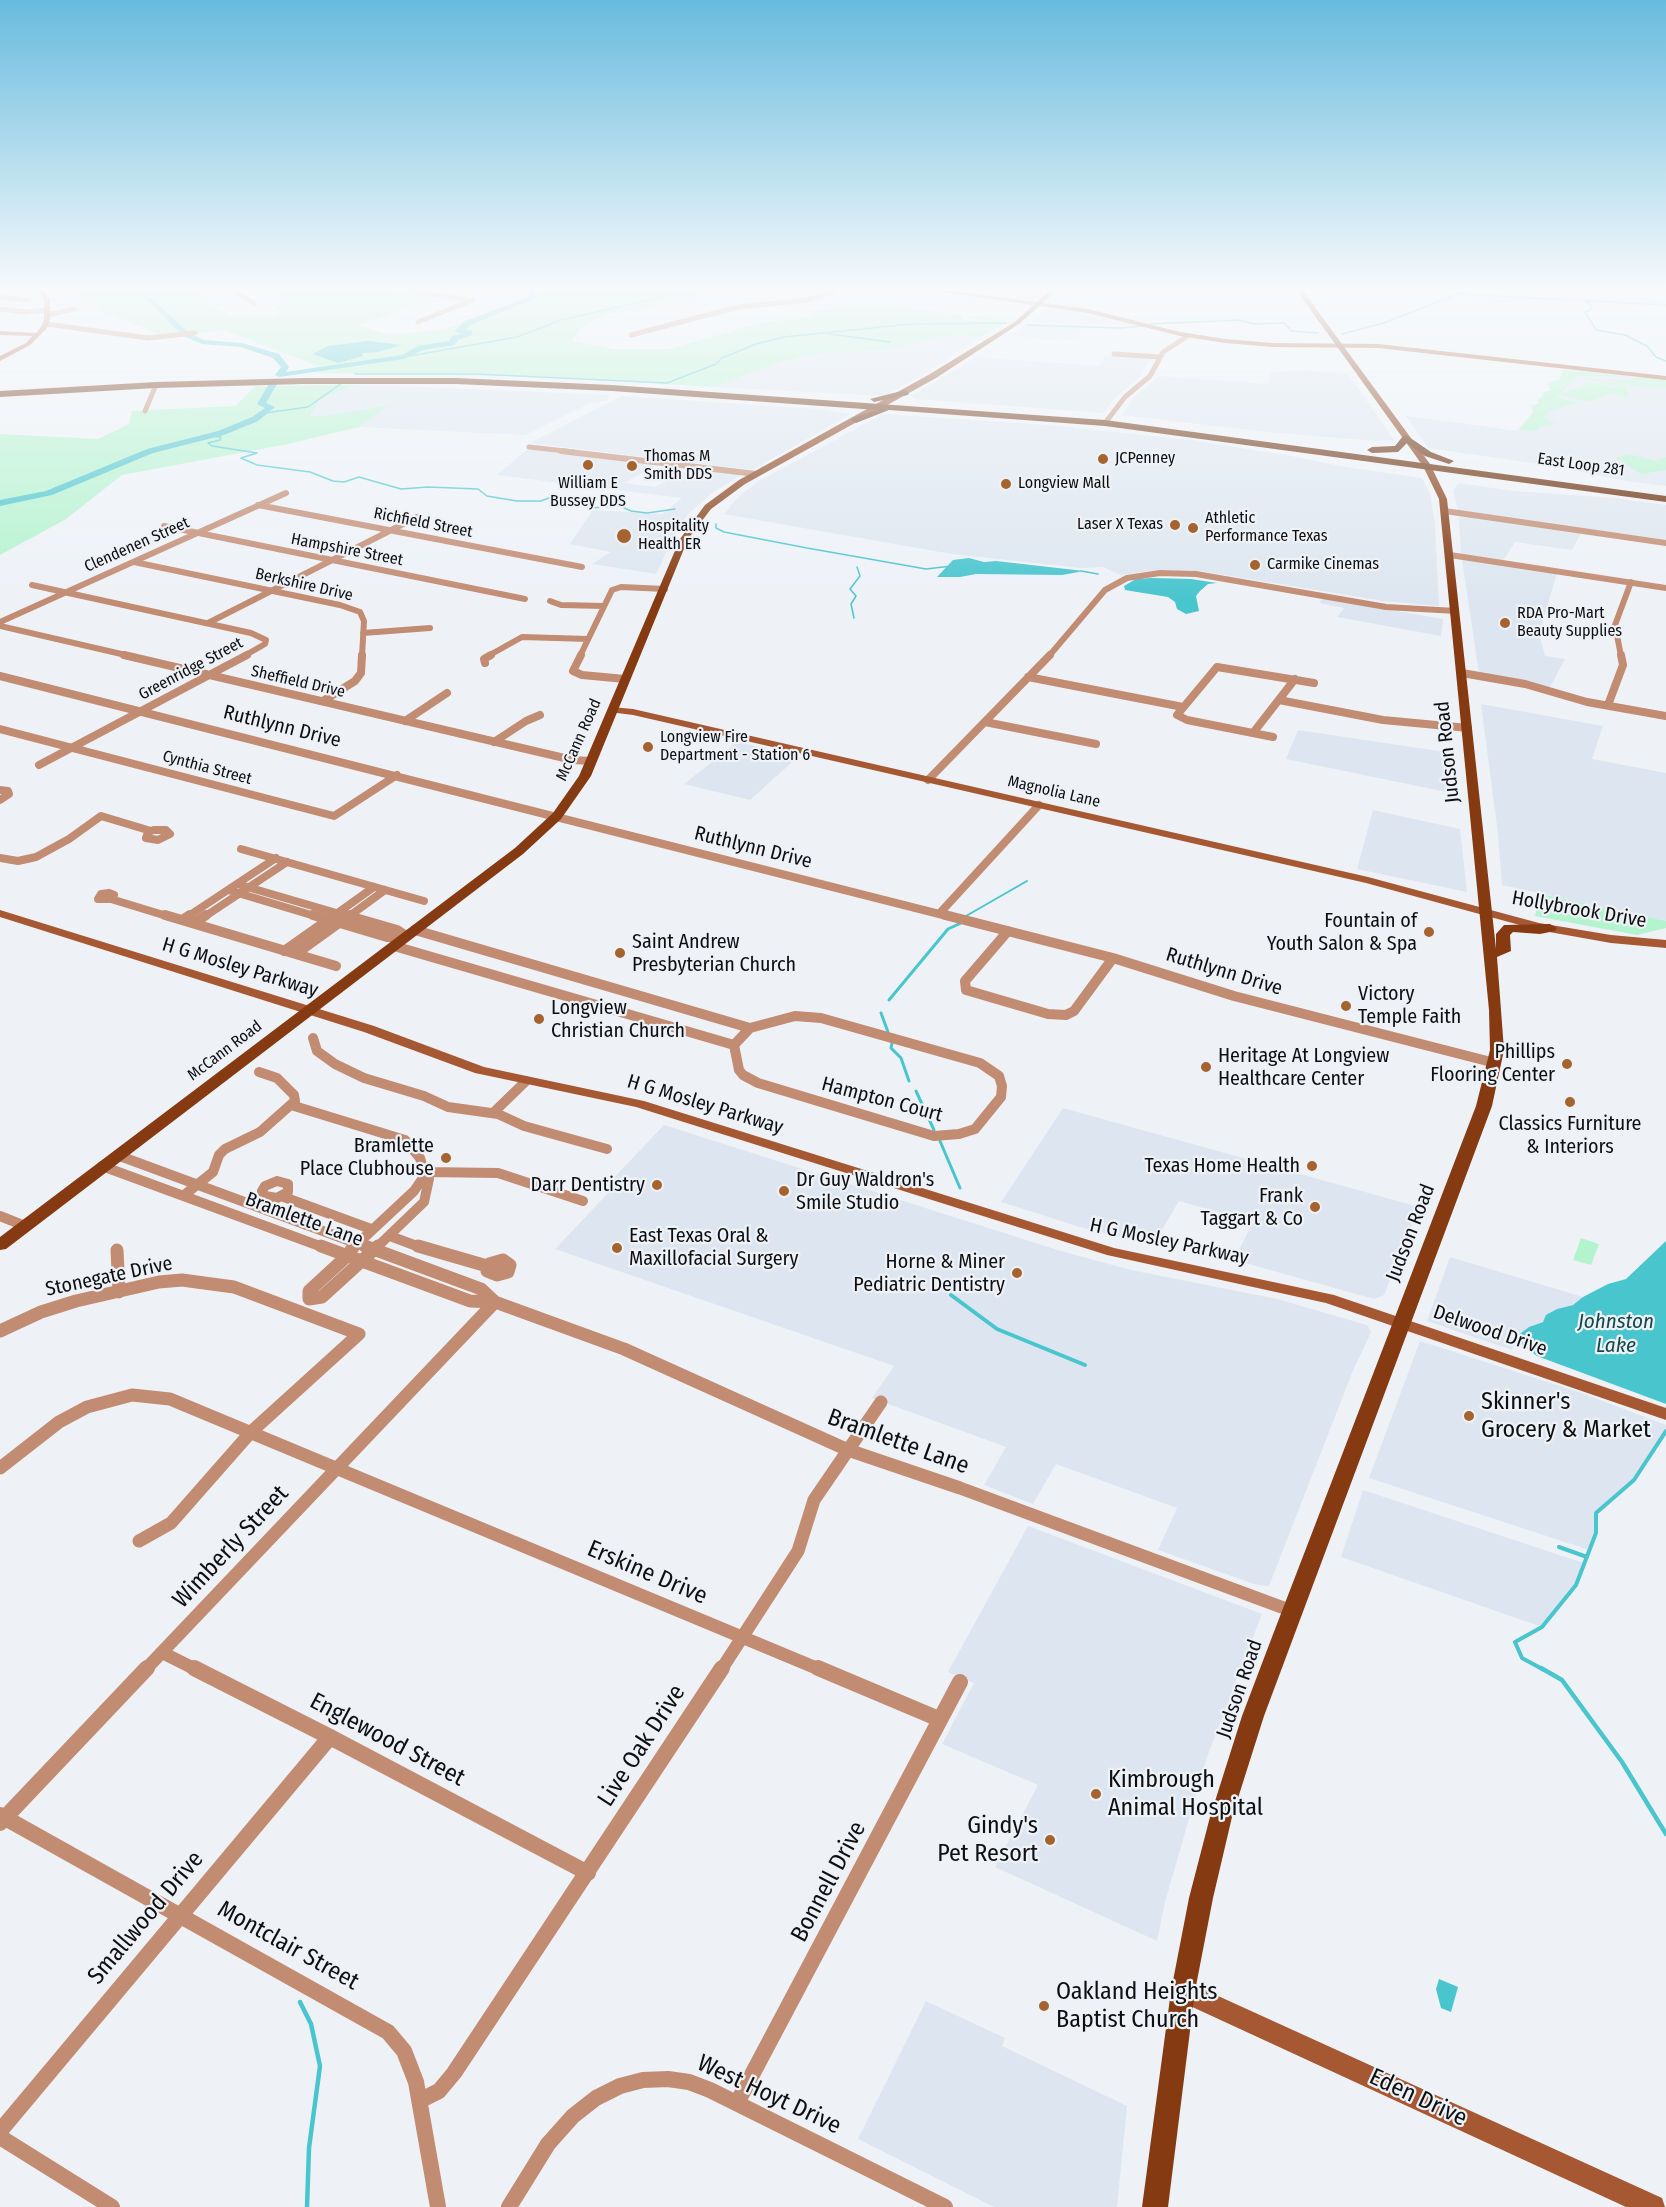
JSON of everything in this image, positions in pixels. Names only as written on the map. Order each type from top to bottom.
[{"type":"highway","points":[[689,394],[932,407],[1107,421],[1251,435],[1424,462]]},
{"type":"highway","points":[[703,395],[723,394]]},
{"type":"highway","points":[[758,394],[884,404]]},
{"type":"highway","points":[[847,400],[876,399],[902,394],[905,401],[932,407]]},
{"type":"highway","points":[[828,403],[862,407],[867,413]]},
{"type":"highway","points":[[856,420],[890,410],[932,407]]},
{"type":"highway","points":[[1107,421],[1385,460],[1424,462]]},
{"type":"highway","points":[[1225,438],[1232,435],[1251,435]]},
{"type":"highway","points":[[1339,447],[1390,450],[1401,447],[1406,438],[1432,456],[1475,469]]},
{"type":"highway","points":[[1385,460],[1416,469],[1436,482],[1452,474],[1475,469]]},
{"type":"highway","name":"East Loop 281","points":[[1424,462],[1666,492]]},
{"type":"highway","name":"East Loop 281","points":[[1475,469],[1666,499]]},
{"type":"highway","points":[[1598,490],[1644,493],[1648,492],[1648,489]]},
{"type":"main road","name":"McCann Road","points":[[0,1245],[526,846],[557,816],[579,788],[684,539],[694,523],[717,499],[756,474],[902,394]]},
{"type":"main road","name":"Judson Road","points":[[1155,2207],[1183,1991],[1201,1898],[1221,1816],[1253,1716],[1484,1106],[1495,1063],[1497,1021],[1445,511],[1436,482],[1424,462],[1374,394]]},
{"type":"main road","name":"Magnolia Lane","points":[[612,710],[633,712],[1375,882],[1487,913]]},
{"type":"main road","name":"H G Mosley Parkway","points":[[0,913],[393,1037],[471,1067],[526,1081],[639,1104],[1090,1246],[1292,1290],[1402,1322]]},
{"type":"main road","name":"Hollybrook Drive","points":[[1487,913],[1611,939],[1666,944]]},
{"type":"main road","points":[[1491,955],[1504,951],[1503,934],[1509,928],[1525,927],[1540,930],[1550,928]]},
{"type":"main road","name":"Delwood Drive","points":[[1402,1322],[1666,1414]]},
{"type":"main road","name":"Eden Drive","points":[[1183,1991],[1653,2207]]},
{"type":"street","points":[[145,411],[152,394]]},
{"type":"street","points":[[1107,421],[1128,394]]},
{"type":"street","points":[[529,447],[756,474]]},
{"type":"street","name":"Clendenen Street","points":[[0,624],[286,493]]},
{"type":"street","name":"Richfield Street","points":[[258,505],[582,567]]},
{"type":"street","points":[[1445,511],[1666,543]]},
{"type":"street","points":[[208,624],[417,518]]},
{"type":"street","name":"Hampshire Street","points":[[164,526],[525,599]]},
{"type":"street","points":[[1450,555],[1666,588]]},
{"type":"street","name":"Berkshire Drive","points":[[134,561],[359,611],[364,619],[360,675],[323,701]]},
{"type":"street","points":[[928,780],[1074,630],[1108,587],[1135,576],[1163,573],[1196,574],[1412,610],[1456,611]]},
{"type":"street","points":[[1608,705],[1623,665],[1615,625],[1631,582]]},
{"type":"street","name":"Greenridge Street","points":[[32,585],[256,634],[266,640],[262,647],[39,765]]},
{"type":"street","points":[[626,679],[589,676],[574,672],[611,592],[617,588],[664,589]]},
{"type":"street","points":[[550,601],[563,605],[604,606]]},
{"type":"street","name":"Sheffield Drive","points":[[0,624],[494,742],[573,760],[591,761]]},
{"type":"street","points":[[363,633],[430,628]]},
{"type":"street","points":[[485,663],[484,659],[522,637],[588,639]]},
{"type":"street","points":[[1273,737],[1179,718],[1177,713],[1217,667],[1314,683]]},
{"type":"street","points":[[1462,673],[1525,684],[1575,699],[1666,716]]},
{"type":"street","name":"Ruthlynn Drive","points":[[0,676],[397,774],[1113,958],[1234,996],[1495,1063]]},
{"type":"street","points":[[1028,677],[1183,707]]},
{"type":"street","points":[[1253,733],[1295,679]]},
{"type":"street","points":[[405,720],[447,693]]},
{"type":"street","points":[[1279,700],[1369,718],[1468,728]]},
{"type":"street","points":[[494,742],[526,720],[540,715]]},
{"type":"street","points":[[985,722],[1096,744]]},
{"type":"street","name":"Cynthia Street","points":[[0,729],[334,816],[397,774]]},
{"type":"street","points":[[0,790],[8,791],[9,794],[0,800]]},
{"type":"street","points":[[939,914],[1039,805]]},
{"type":"street","points":[[0,858],[18,861],[36,857],[69,839],[101,816],[151,831]]},
{"type":"street","points":[[241,849],[424,901]]},
{"type":"street","points":[[194,923],[276,858]]},
{"type":"street","points":[[182,920],[228,890],[249,887],[287,862]]},
{"type":"street","points":[[249,887],[387,937],[410,933]]},
{"type":"street","points":[[296,954],[374,887]]},
{"type":"street","points":[[238,889],[328,919],[349,916],[385,890]]},
{"type":"street","points":[[111,899],[336,966]]},
{"type":"street","points":[[349,916],[750,1028],[734,1045],[394,946]]},
{"type":"street","points":[[284,951],[328,919]]},
{"type":"street","points":[[364,930],[374,923]]},
{"type":"street","points":[[1008,931],[965,981],[966,990],[1048,1014],[1066,1015],[1074,1011],[1113,958]]},
{"type":"street","name":"Hampton Court","points":[[734,1045],[739,1070],[751,1080],[930,1136],[952,1136],[975,1129],[1002,1096],[999,1076],[980,1063],[826,1020],[798,1016],[750,1028]]},
{"type":"street","points":[[313,1038],[317,1052],[342,1068],[364,1078],[424,1096],[456,1109],[493,1113],[524,1126],[607,1149]]},
{"type":"street","points":[[183,1196],[214,1170],[224,1150],[260,1132],[295,1101],[294,1095],[278,1078],[259,1072]]},
{"type":"street","points":[[493,1113],[526,1081]]},
{"type":"street","points":[[291,1105],[405,1140],[420,1158],[429,1179],[422,1206],[322,1297],[309,1299],[297,1310]]},
{"type":"street","name":"Bramlette Lane","points":[[117,1155],[481,1288],[495,1302]]},
{"type":"street","name":"Bramlette Lane","points":[[102,1166],[470,1301],[495,1302],[661,1365],[848,1450],[977,1494],[1292,1611]]},
{"type":"street","points":[[425,1174],[498,1173],[583,1201]]},
{"type":"street","points":[[309,1299],[309,1292],[347,1256],[356,1243],[414,1191],[425,1174]]},
{"type":"street","points":[[281,1196],[371,1229]]},
{"type":"street","points":[[0,1216],[25,1226]]},
{"type":"street","points":[[390,1236],[439,1254],[487,1266]]},
{"type":"street","points":[[117,1250],[119,1292]]},
{"type":"street","name":"Stonegate Drive","points":[[0,1331],[55,1307],[169,1281],[202,1282],[234,1287],[359,1334],[251,1432]]},
{"type":"street","name":"Wimberly Street","points":[[2,1818],[163,1653],[495,1302]]},
{"type":"street","points":[[0,1468],[75,1412],[102,1401],[132,1395],[170,1399],[337,1468]]},
{"type":"street","name":"Live Oak Drive","points":[[421,2100],[439,2091],[449,2080],[588,1873],[792,1563],[812,1504],[881,1402]]},
{"type":"street","points":[[139,1540],[171,1523],[251,1432]]},
{"type":"street","name":"Erskine Drive","points":[[337,1468],[939,1719]]},
{"type":"street","name":"Englewood Street","points":[[163,1653],[330,1737],[588,1873]]},
{"type":"street","name":"Bonnell Drive","points":[[737,2103],[960,1682]]},
{"type":"street","name":"Smallwood Drive","points":[[0,2131],[330,1737]]},
{"type":"street","name":"Montclair Street","points":[[2,1818],[181,1914],[388,2032],[400,2044],[408,2058],[421,2100],[438,2207]]},
{"type":"street","name":"West Hoyt Drive","points":[[509,2207],[548,2144],[565,2124],[586,2105],[610,2091],[643,2080],[678,2080],[700,2085],[945,2207]]},
{"type":"street","points":[[0,2137],[112,2207]]},
{"type":"shaded area","points":[[333,394],[610,395],[606,401],[590,403],[525,435],[359,427],[386,405],[331,415],[310,416],[320,400]]},
{"type":"shaded area","points":[[846,394],[887,394],[883,396]]},
{"type":"shaded area","points":[[914,394],[1120,394],[1104,413],[916,399],[911,396]]},
{"type":"shaded area","points":[[1138,394],[1362,394],[1394,440],[1376,441],[1267,432],[1122,415]]},
{"type":"shaded area","points":[[1550,394],[1666,394],[1666,486],[1626,481],[1554,466],[1428,448],[1406,416],[1519,431]]},
{"type":"shaded area","points":[[622,396],[818,409],[851,414],[752,470],[530,443]]},
{"type":"shaded area","points":[[883,414],[1047,425],[1192,440],[1422,478],[1430,494],[1435,525],[1439,606],[1383,601],[1201,571],[1156,570],[1121,575],[1103,567],[1081,568],[952,554],[724,514],[740,495],[759,481]]},
{"type":"shaded area","points":[[528,449],[657,465],[624,483],[655,487],[689,469],[741,475],[712,493],[688,514],[678,528],[656,574],[592,564],[611,552],[570,544],[593,510],[662,514],[682,498],[497,475]]},
{"type":"shaded area","points":[[1459,483],[1513,491],[1614,498],[1666,505],[1666,540],[1458,511],[1453,490]]},
{"type":"shaded area","points":[[1459,517],[1581,533],[1572,550],[1515,542],[1503,561],[1461,554]]},
{"type":"shaded area","points":[[1462,560],[1557,573],[1539,634],[1545,656],[1565,659],[1550,687],[1479,673]]},
{"type":"shaded area","points":[[1323,598],[1443,619],[1441,636],[1337,617],[1344,608],[1319,603]]},
{"type":"shaded area","points":[[1481,704],[1603,726],[1592,759],[1666,773],[1666,921],[1502,885],[1498,834]]},
{"type":"shaded area","points":[[1298,730],[1452,753],[1456,794],[1286,759]]},
{"type":"shaded area","points":[[737,742],[799,756],[750,800],[684,784]]},
{"type":"shaded area","points":[[1373,810],[1460,829],[1467,892],[1357,869]]},
{"type":"shaded area","points":[[1063,1108],[1419,1207],[1384,1295],[1374,1299],[1234,1260],[1253,1222],[1179,1201],[1153,1245],[1083,1228],[1001,1202]]},
{"type":"shaded area","points":[[664,1125],[1061,1251],[1131,1270],[1277,1299],[1367,1325],[1371,1332],[1352,1373],[1269,1586],[1257,1585],[1158,1550],[1177,1508],[1056,1464],[1033,1504],[984,1485],[1006,1447],[872,1398],[894,1366],[555,1249],[611,1190],[605,1187]]},
{"type":"shaded area","points":[[1450,1257],[1583,1297],[1573,1305],[1557,1309],[1544,1321],[1529,1327],[1517,1336],[1512,1350],[1427,1321]]},
{"type":"shaded area","points":[[1420,1341],[1582,1393],[1666,1425],[1666,1431],[1634,1480],[1596,1513],[1596,1533],[1589,1550],[1369,1478]]},
{"type":"shaded area","points":[[1363,1490],[1584,1563],[1576,1585],[1542,1627],[1341,1557]]},
{"type":"shaded area","points":[[1028,1526],[1262,1614],[1207,1757],[1165,1902],[1157,1941],[995,1867],[1038,1785],[942,1744],[974,1683],[948,1672]]},
{"type":"shaded area","points":[[926,2001],[1005,2038],[1002,2046],[1127,2106],[1117,2207],[994,2207],[858,2139]]},
{"type":"green space","points":[[248,394],[333,394],[320,400],[310,416],[331,415],[388,405],[359,427],[288,444],[122,475],[66,519],[0,555],[0,434],[98,439],[129,424],[132,411],[235,406]]},
{"type":"green space","points":[[1542,394],[1610,394],[1588,402],[1559,395],[1557,397],[1579,403],[1550,411],[1544,418],[1556,424],[1539,427],[1537,429],[1539,431],[1518,430],[1533,412],[1531,406],[1539,403],[1537,400],[1544,395]]},
{"type":"green space","points":[[1614,394],[1628,394],[1629,398]]},
{"type":"green space","points":[[1628,454],[1656,461],[1666,457],[1666,470],[1641,474],[1616,458]]},
{"type":"green space","points":[[1541,894],[1666,921],[1666,928],[1637,935],[1535,916]]},
{"type":"green space","points":[[1581,1238],[1599,1244],[1591,1265],[1573,1260]]},
{"type":"water","points":[[969,558],[984,562],[996,561],[1084,571],[1062,575],[976,574],[937,577],[953,560]]},
{"type":"water","points":[[1136,579],[1191,579],[1217,583],[1208,584],[1196,596],[1199,611],[1186,614],[1177,609],[1175,602],[1168,597],[1125,590],[1124,586]]},
{"type":"water","name":"Johnston Lake","points":[[1666,1241],[1666,1404],[1537,1356],[1521,1344],[1517,1336],[1529,1327],[1543,1322],[1546,1315],[1557,1309],[1573,1305],[1608,1284],[1626,1279]]},
{"type":"water","points":[[1439,1979],[1458,1987],[1451,2012],[1441,2008],[1436,1989]]},
{"type":"waterway","points":[[0,503],[49,493],[150,451],[221,433],[255,419],[271,407],[261,404],[267,394]]},
{"type":"waterway","points":[[265,413],[308,407],[326,394]]},
{"type":"waterway","points":[[210,436],[221,437],[220,440],[208,443],[212,446],[257,453],[241,458],[257,465],[310,472],[333,481],[344,482],[359,477],[401,489],[428,487],[478,489],[487,496],[517,501],[541,501],[554,496],[566,502],[585,503],[592,508],[620,506],[631,511],[647,513],[675,509]]},
{"type":"waterway","points":[[716,524],[716,528],[724,532],[807,548],[926,569],[952,566]]},
{"type":"waterway","points":[[854,618],[851,604],[856,596],[850,589],[860,576],[857,567]]},
{"type":"waterway","points":[[1081,571],[1098,574]]},
{"type":"waterway","points":[[966,916],[1027,881]]},
{"type":"waterway","points":[[889,1000],[948,929],[961,923]]},
{"type":"waterway","points":[[881,1013],[888,1032]]},
{"type":"waterway","points":[[892,1043],[891,1048],[901,1058],[909,1081]]},
{"type":"waterway","points":[[916,1091],[934,1130]]},
{"type":"waterway","points":[[940,1141],[960,1188]]},
{"type":"waterway","points":[[951,1295],[997,1329],[1085,1365]]},
{"type":"waterway","points":[[1587,1557],[1596,1533],[1596,1513],[1634,1480],[1666,1431]]},
{"type":"waterway","points":[[1559,1547],[1587,1557]]},
{"type":"waterway","points":[[1544,1670],[1522,1658],[1515,1642],[1542,1627],[1576,1585],[1587,1557]]},
{"type":"waterway","points":[[1541,1668],[1562,1680],[1622,1762],[1666,1834]]},
{"type":"waterway","points":[[300,2002],[311,2024],[320,2066],[309,2148],[307,2207]]},
{"type":"place","name":"JCPenney","points":[[1103,459]]},
{"type":"place","name":"William E Bussey DDS","points":[[588,465]]},
{"type":"place","name":"Thomas M Smith DDS","points":[[632,466]]},
{"type":"place","name":"Longview Mall","points":[[1006,484]]},
{"type":"place","name":"Laser X Texas","points":[[1175,525]]},
{"type":"place","name":"Athletic Performance Texas","points":[[1193,528]]},
{"type":"place","name":"Hospitality Health ER","points":[[624,536]]},
{"type":"place","name":"Carmike Cinemas","points":[[1255,565]]},
{"type":"place","name":"RDA Pro-Mart Beauty Supplies","points":[[1505,623]]},
{"type":"place","name":"Longview Fire Department - Station 6","points":[[648,747]]},
{"type":"place","name":"Fountain of Youth Salon & Spa","points":[[1429,932]]},
{"type":"place","name":"Saint Andrew Presbyterian Church","points":[[620,953]]},
{"type":"place","name":"Victory Temple Faith","points":[[1346,1006]]},
{"type":"place","name":"Longview Christian Church","points":[[539,1019]]},
{"type":"place","name":"Phillips Flooring Center","points":[[1567,1064]]},
{"type":"place","name":"Heritage At Longview Healthcare Center","points":[[1206,1067]]},
{"type":"place","name":"Classics Furniture & Interiors","points":[[1570,1102]]},
{"type":"place","name":"Bramlette Place Clubhouse","points":[[446,1158]]},
{"type":"place","name":"Texas Home Health","points":[[1312,1166]]},
{"type":"place","name":"Darr Dentistry","points":[[657,1185]]},
{"type":"place","name":"Dr Guy Waldron's Smile Studio","points":[[784,1191]]},
{"type":"place","name":"Frank Taggart & Co","points":[[1315,1207]]},
{"type":"place","name":"East Texas Oral & Maxillofacial Surgery","points":[[617,1248]]},
{"type":"place","name":"Horne & Miner Pediatric Dentistry","points":[[1017,1273]]},
{"type":"place","name":"Skinner's Grocery & Market","points":[[1469,1416]]},
{"type":"place","name":"Kimbrough Animal Hospital","points":[[1096,1794]]},
{"type":"place","name":"Gindy's Pet Resort","points":[[1050,1840]]},
{"type":"place","name":"Oakland Heights Baptist Church","points":[[1044,2006]]}]
